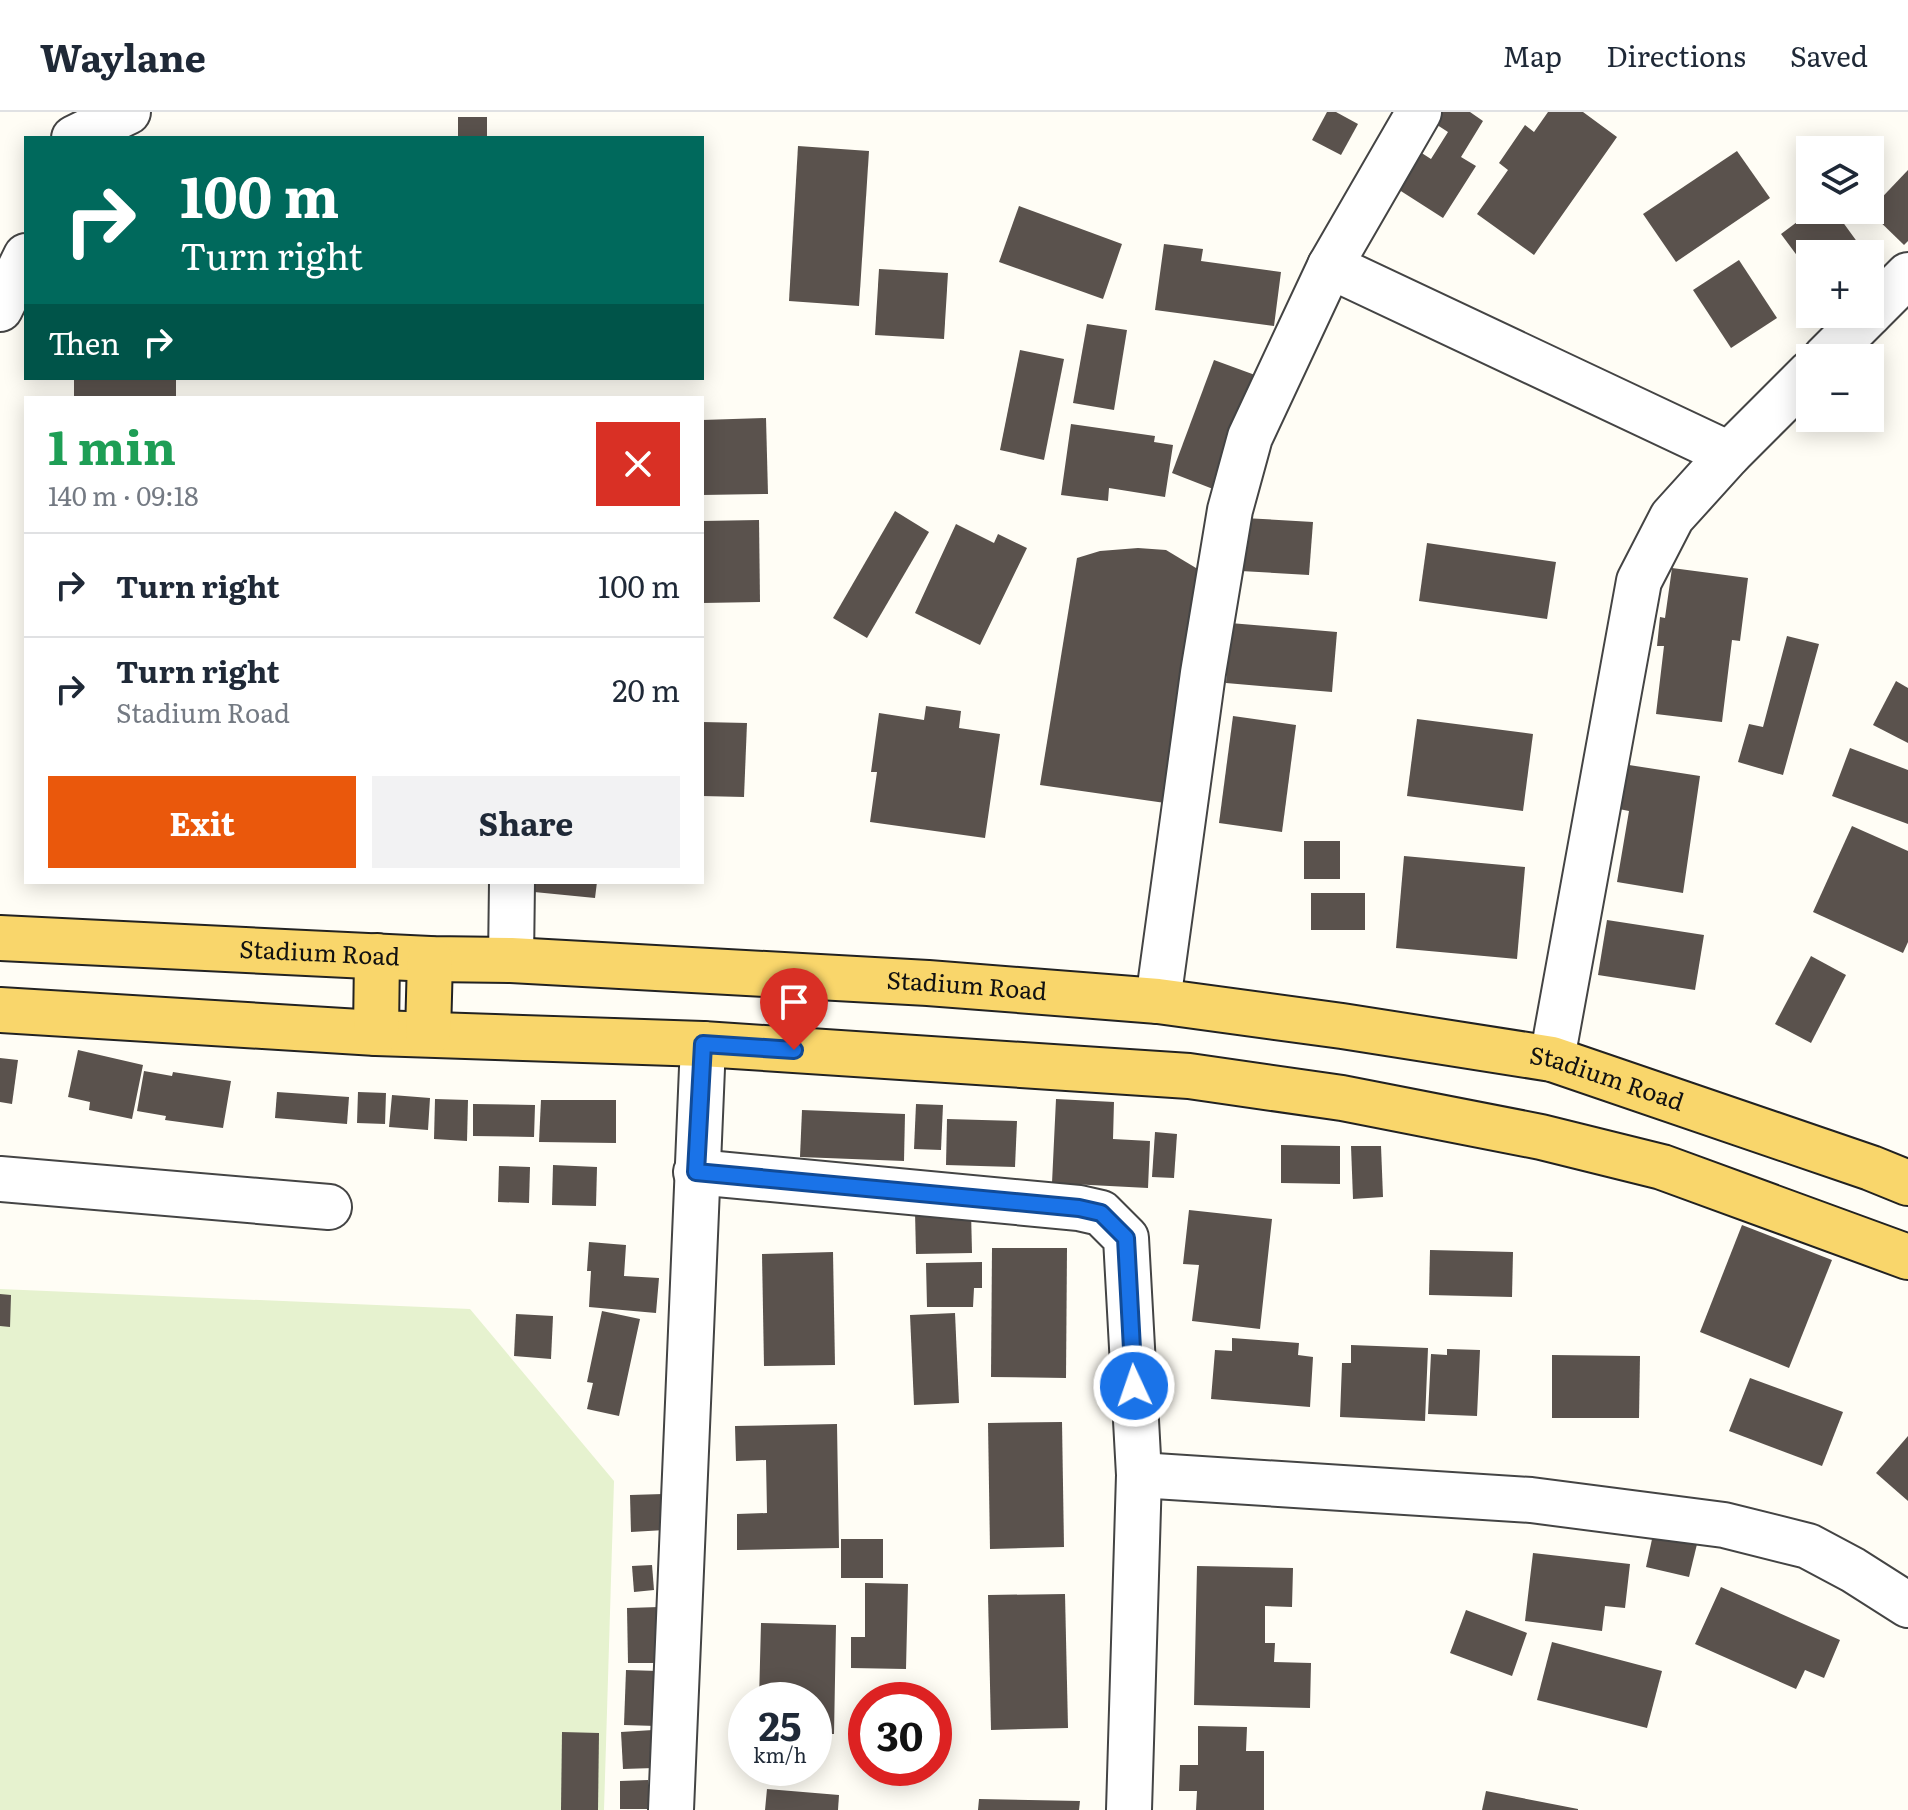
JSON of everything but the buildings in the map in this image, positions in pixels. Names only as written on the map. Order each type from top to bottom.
[{"type":"main road","name":"Stadium Road","points":[[0,938],[430,959],[511,960],[928,983],[1158,1001],[1552,1059],[1908,1183]]},
{"type":"main road","points":[[376,1033],[377,956]]},
{"type":"main road","points":[[428,1034],[430,959]]},
{"type":"main road","points":[[0,1010],[376,1033],[703,1044],[1189,1076],[1342,1098],[1541,1137],[1662,1167],[1908,1257]]},
{"type":"street","points":[[78,136],[128,112]]},
{"type":"street","points":[[1158,1001],[1203,673],[1230,510],[1250,437],[1330,266],[1419,112]]},
{"type":"street","points":[[0,309],[24,260]]},
{"type":"street","points":[[1330,266],[1729,454]]},
{"type":"street","points":[[1884,298],[1908,275]]},
{"type":"street","points":[[1839,344],[1854,328]]},
{"type":"street","points":[[1552,1059],[1639,581],[1672,517],[1796,387]]},
{"type":"street","points":[[511,960],[512,884]]},
{"type":"street","points":[[671,1810],[703,1044]]},
{"type":"street","points":[[696,1172],[1064,1207],[1101,1213],[1126,1238],[1139,1475],[1129,1810]]},
{"type":"street","points":[[0,1179],[329,1207]]},
{"type":"street","points":[[1139,1475],[1531,1500],[1724,1525],[1808,1546],[1908,1605]]},
{"type":"green space","points":[[0,1289],[470,1309],[614,1481],[604,1810],[0,1810]]},
{"type":"route","points":[[794,1050],[703,1044],[696,1172],[1079,1208],[1101,1213],[1126,1238],[1134,1386]]}]
